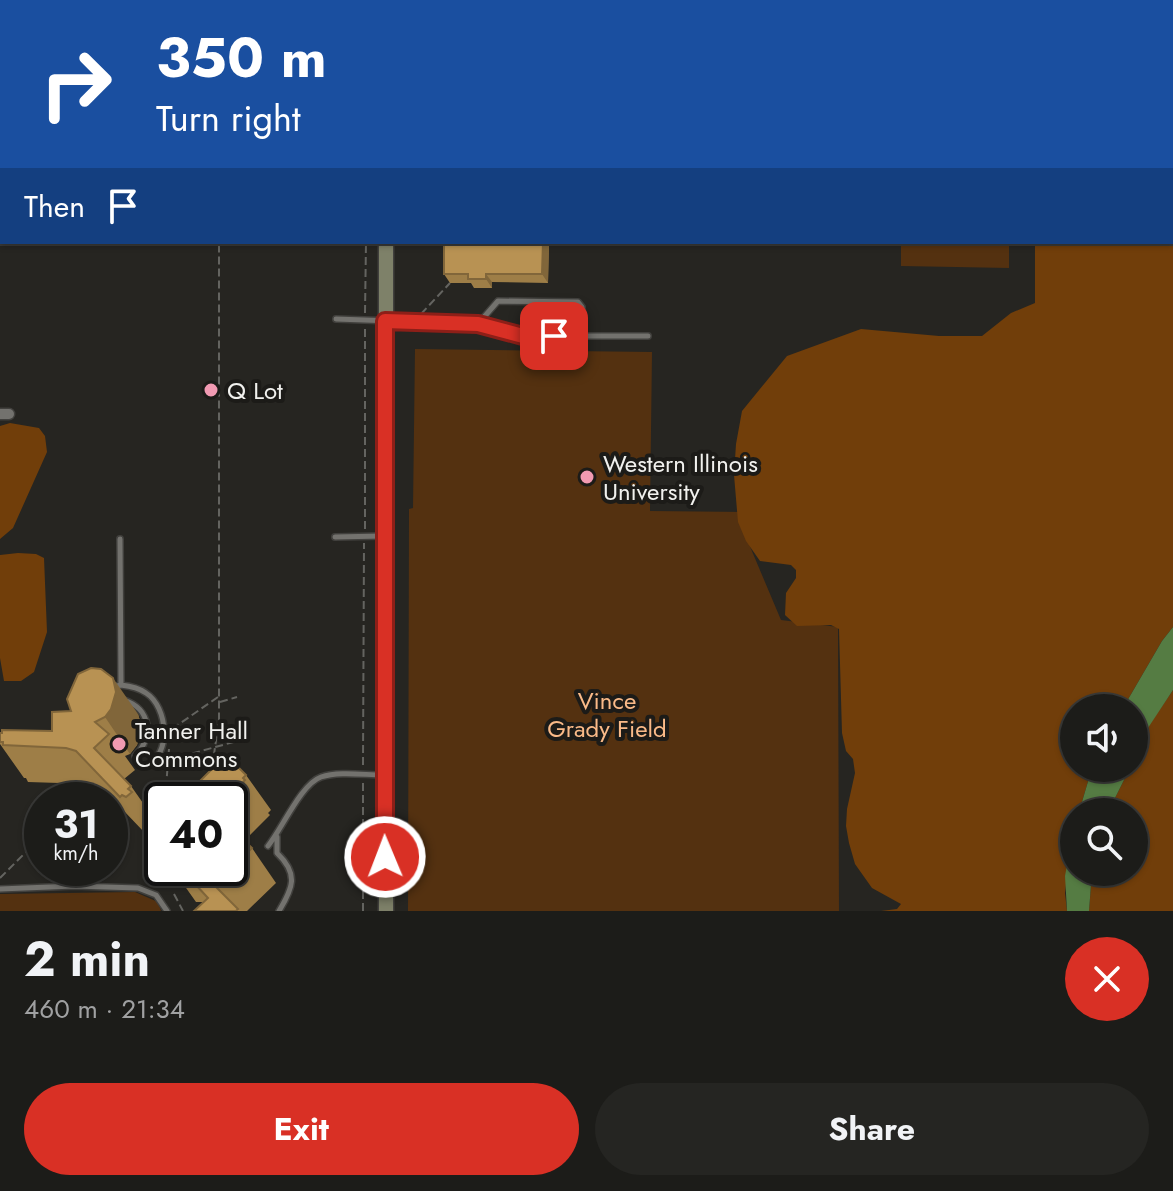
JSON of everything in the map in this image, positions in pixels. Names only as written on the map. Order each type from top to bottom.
[{"type":"street","points":[[386,244],[386,911]]},
{"type":"lane","points":[[478,324],[498,301],[578,302],[582,307],[584,336]]},
{"type":"lane","points":[[336,319],[478,324],[523,336],[648,336]]},
{"type":"lane","points":[[335,537],[385,536]]},
{"type":"lane","points":[[120,539],[121,685]]},
{"type":"lane","points":[[103,691],[121,685],[148,694],[161,714],[164,729],[162,746],[152,763],[146,766],[138,763],[135,756],[147,740],[147,719],[129,701],[117,699]]},
{"type":"lane","points":[[268,846],[295,803],[317,778],[384,775]]},
{"type":"lane","points":[[278,833],[277,853],[289,868],[292,887],[279,911]]},
{"type":"lane","points":[[0,889],[74,886],[138,888],[156,895],[167,911]]},
{"type":"path","points":[[208,779],[214,765],[219,703],[219,244]]},
{"type":"path","points":[[363,911],[366,244]]},
{"type":"path","points":[[413,323],[450,283]]},
{"type":"path","points":[[172,729],[219,697]]},
{"type":"path","points":[[219,703],[237,697]]},
{"type":"path","points":[[169,760],[237,741]]},
{"type":"path","points":[[0,878],[24,854]]},
{"type":"path","points":[[174,894],[183,911]]},
{"type":"green space","points":[[901,244],[1009,244],[1009,268],[901,266]]},
{"type":"green space","name":"Vince Grady Field","points":[[415,349],[652,352],[650,511],[746,512],[746,537],[781,620],[838,627],[839,911],[408,911],[409,509],[413,508]]},
{"type":"green space","points":[[135,892],[158,902],[161,911],[0,911],[0,894]]},
{"type":"shaded area","points":[[1035,244],[1173,244],[1173,627],[1131,694],[1060,694],[1060,782],[1088,782],[1083,798],[1060,798],[1060,886],[1066,886],[1067,911],[881,911],[897,909],[901,904],[872,888],[855,864],[846,826],[855,773],[853,759],[846,751],[842,733],[839,629],[831,625],[797,626],[785,615],[786,593],[796,578],[796,570],[791,565],[760,561],[746,541],[738,522],[734,475],[742,411],[787,356],[861,329],[939,336],[982,336],[1011,313],[1035,303]]},
{"type":"shaded area","points":[[10,423],[39,428],[45,436],[47,452],[13,528],[0,539],[0,426]]},
{"type":"shaded area","points":[[36,554],[44,558],[47,632],[34,672],[21,681],[4,681],[0,658],[0,555]]},
{"type":"shaded area","points":[[1173,627],[1173,690],[1148,728],[1148,694],[1131,694]]},
{"type":"shaded area","points":[[1173,690],[1173,911],[1089,911],[1091,886],[1148,886],[1148,798],[1115,798],[1123,782],[1148,782],[1148,729]]},
{"type":"shaded area","points":[[1088,782],[1123,782],[1115,798],[1083,798]]},
{"type":"shaded area","points":[[1066,886],[1091,886],[1089,911],[1067,911]]},
{"type":"building","points":[[444,244],[543,244],[542,274],[486,274],[486,279],[468,279],[468,274],[444,274]]},
{"type":"building","points":[[91,668],[101,669],[113,678],[116,692],[111,709],[105,717],[95,722],[109,734],[94,748],[127,782],[106,782],[76,751],[3,745],[0,742],[2,730],[52,731],[52,712],[71,711],[67,699],[78,674]]},
{"type":"building","points":[[228,757],[246,775],[243,782],[199,782],[223,758]]},
{"type":"building","points":[[197,886],[215,886],[238,909],[194,911],[208,898]]},
{"type":"place","name":"Q Lot","points":[[211,390]]},
{"type":"place","name":"Western Illinois University","points":[[587,477]]},
{"type":"place","name":"Tanner Hall Commons","points":[[119,744]]},
{"type":"route","points":[[385,857],[385,321],[478,324],[523,336],[554,336]]}]
